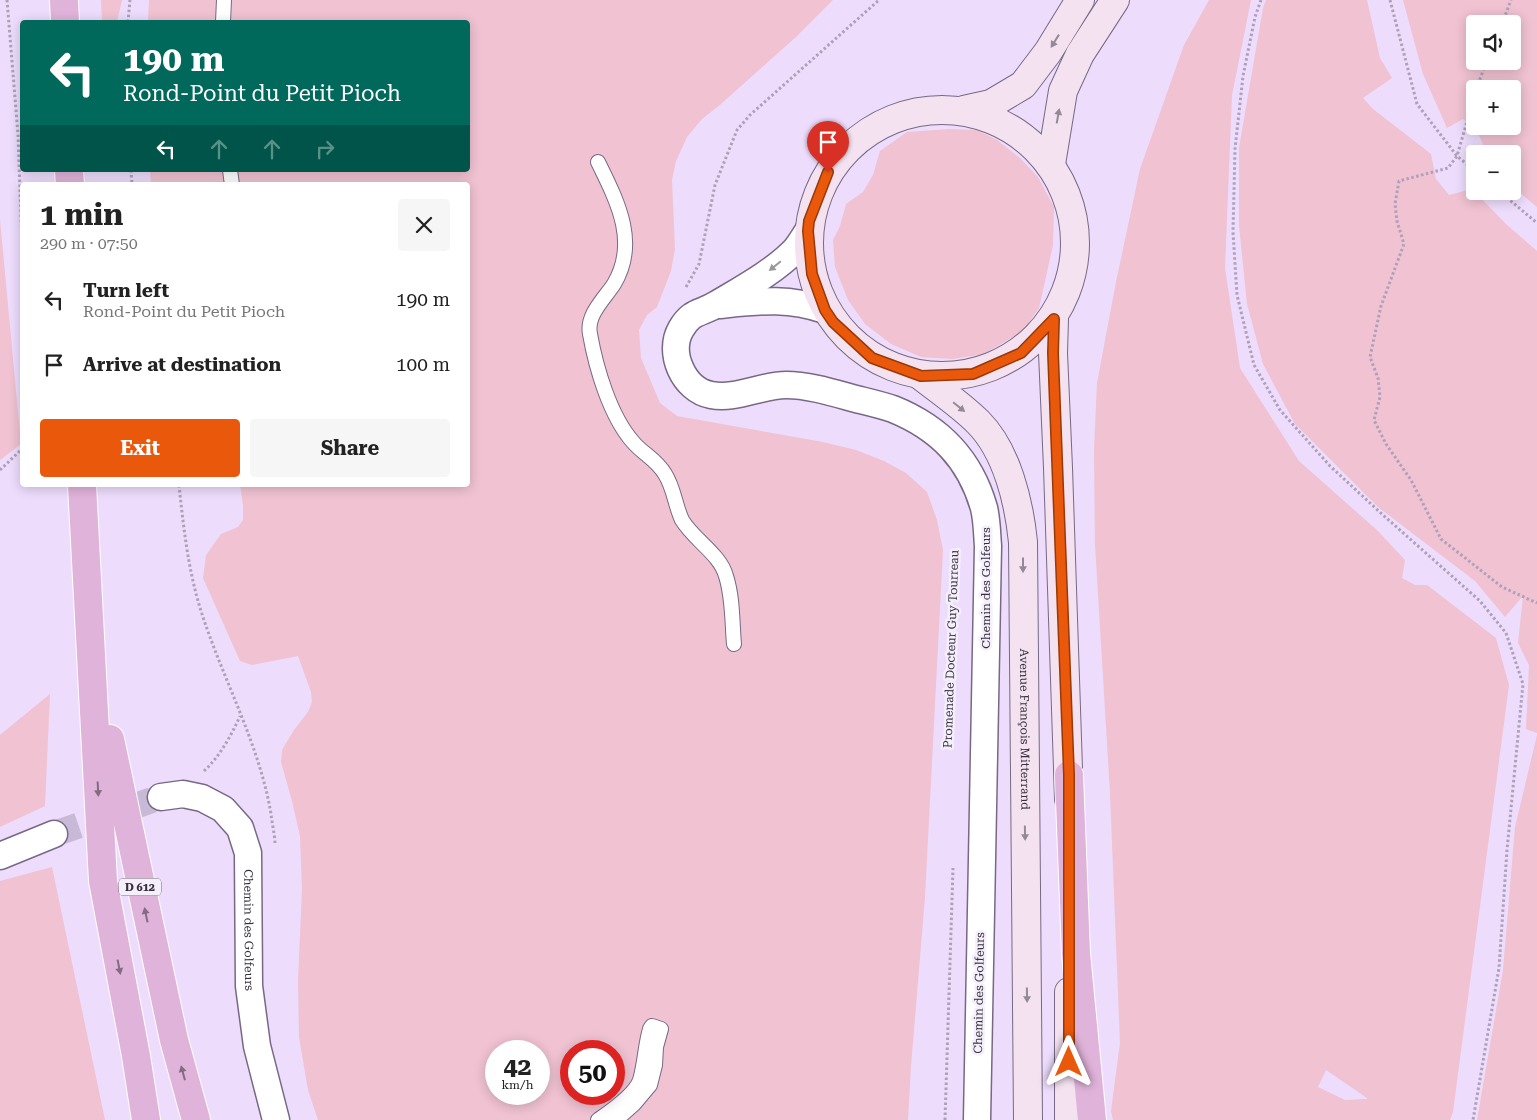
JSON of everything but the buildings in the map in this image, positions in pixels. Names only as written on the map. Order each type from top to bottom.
[{"type":"highway","points":[[64,0],[65,20]]},
{"type":"highway","name":"D 612","points":[[82,487],[103,881],[146,1120]]},
{"type":"highway","name":"D 612","points":[[92,653],[170,1021],[196,1120]]},
{"type":"highway","points":[[1069,775],[1076,953],[1092,1120]]},
{"type":"highway","name":"D 612","points":[[136,1056],[154,1120]]},
{"type":"main road","points":[[1054,319],[1021,353],[973,374],[921,376],[872,358],[833,322],[825,310],[812,274],[808,231],[809,221],[828,172],[863,133],[911,112],[964,110],[991,104],[1023,85],[1048,52],[1080,0]]},
{"type":"main road","points":[[1052,164],[1063,91],[1080,54],[1115,0]]},
{"type":"main road","points":[[964,110],[1013,128],[1052,164],[1073,212],[1075,265],[1054,319],[1053,353],[1069,775],[1069,1120]]},
{"type":"main road","name":"Avenue François Mitterrand","points":[[921,376],[978,422],[1002,456],[1020,517],[1023,542],[1028,1120]]},
{"type":"street","name":"Chemin des Golfeurs","points":[[808,231],[795,250],[763,276],[714,306],[693,314],[680,330],[676,350],[677,356],[680,370],[692,386],[710,395],[730,395],[773,385],[793,385],[837,394],[892,409],[924,424],[954,449],[974,480],[984,510],[988,546],[977,1120]]},
{"type":"street","name":"Chemin des Golfeurs","points":[[714,306],[770,300],[806,303],[825,310]]},
{"type":"street","name":"Chemin des Golfeurs","points":[[162,797],[183,794],[202,798],[223,809],[240,828],[248,853],[249,986],[257,1046],[276,1120]]},
{"type":"street","points":[[0,856],[54,834]]},
{"type":"lane","points":[[223,20],[224,0]]},
{"type":"lane","points":[[598,162],[618,202],[626,244],[622,265],[614,283],[592,317],[589,331],[607,397],[633,443],[652,457],[665,472],[673,488],[682,519],[695,537],[716,558],[726,575],[734,644]]},
{"type":"lane","points":[[598,1120],[619,1104],[640,1081],[650,1029],[652,1026],[661,1029],[650,1085],[634,1104],[616,1120]]},
{"type":"path","points":[[7,0],[18,135],[20,190]]},
{"type":"path","points":[[128,20],[130,0]]},
{"type":"path","points":[[681,294],[699,264],[715,185],[737,130],[750,115],[879,0]]},
{"type":"path","points":[[1260,0],[1255,17],[1241,94],[1235,149],[1233,232],[1237,295],[1254,365],[1280,410],[1330,466],[1382,515],[1480,601],[1506,633],[1523,684],[1507,850],[1500,968],[1473,1120]]},
{"type":"path","points":[[1390,0],[1417,104],[1457,156],[1466,164]]},
{"type":"path","points":[[1505,15],[1511,0]]},
{"type":"path","points":[[1466,125],[1457,156],[1448,168],[1398,181],[1397,221],[1404,244],[1381,306],[1370,357],[1378,378],[1380,398],[1374,420],[1386,444],[1411,480],[1441,539],[1502,587],[1537,603]]},
{"type":"path","points":[[1510,200],[1537,223]]},
{"type":"path","points":[[0,470],[20,451]]},
{"type":"path","points":[[179,487],[185,544],[193,584],[205,623],[240,715],[232,734],[213,762],[199,775]]},
{"type":"path","points":[[945,1120],[953,860]]},
{"type":"shaded area","points":[[101,0],[122,0],[117,20],[102,20]]},
{"type":"shaded area","points":[[149,0],[833,0],[796,37],[702,119],[687,137],[676,161],[672,180],[675,249],[671,271],[657,307],[647,315],[639,330],[641,358],[660,403],[677,416],[823,442],[856,450],[884,461],[906,473],[927,492],[937,520],[943,550],[925,897],[908,1120],[318,1120],[308,1090],[299,1037],[298,981],[302,889],[300,836],[281,762],[282,750],[308,712],[312,702],[311,692],[298,656],[252,665],[240,661],[203,578],[206,555],[221,534],[238,527],[243,520],[240,487],[470,487],[470,182],[151,182],[150,172],[470,172],[470,20],[148,20]]},
{"type":"shaded area","points":[[1209,0],[1251,0],[1232,95],[1225,268],[1240,368],[1299,461],[1378,531],[1405,560],[1402,578],[1415,585],[1427,585],[1496,638],[1509,685],[1453,1112],[1450,1120],[1113,1120],[1111,1111],[1120,1043],[1110,793],[1095,544],[1094,450],[1097,383],[1140,169],[1184,45]],"holes":[[[1326,1070],[1367,1098],[1345,1100],[1318,1087]]]},
{"type":"shaded area","points":[[1266,0],[1367,0],[1380,58],[1392,78],[1363,98],[1373,109],[1431,154],[1436,179],[1449,195],[1466,191],[1466,200],[1483,200],[1506,224],[1537,251],[1537,733],[1526,729],[1529,665],[1518,643],[1523,596],[1505,617],[1475,581],[1378,507],[1295,424],[1263,364],[1247,304],[1239,225],[1239,148],[1263,8]]},
{"type":"shaded area","points":[[1403,0],[1537,0],[1537,207],[1521,194],[1521,145],[1483,145],[1479,135],[1521,135],[1521,80],[1466,80],[1466,122],[1463,119],[1447,128],[1423,74]]},
{"type":"shaded area","points":[[949,129],[977,130],[997,140],[1020,158],[1038,177],[1054,207],[1053,245],[1039,308],[1023,331],[984,354],[953,359],[921,357],[891,344],[865,324],[848,300],[835,267],[833,240],[840,226],[846,204],[863,192],[873,175],[880,151],[907,132]]},
{"type":"shaded area","points":[[0,220],[20,445],[0,460]]},
{"type":"shaded area","points":[[50,694],[45,806],[0,827],[0,735]]},
{"type":"shaded area","points":[[1537,735],[1537,1120],[1477,1120],[1503,970],[1515,827]]},
{"type":"shaded area","points":[[52,867],[105,1120],[0,1120],[0,881]]},
{"type":"tunnel","points":[[54,834],[161,797]]},
{"type":"route","points":[[828,172],[809,221],[808,231],[812,274],[825,310],[833,322],[872,358],[921,376],[973,374],[1021,353],[1054,319],[1053,353],[1069,775],[1069,1062]]}]
